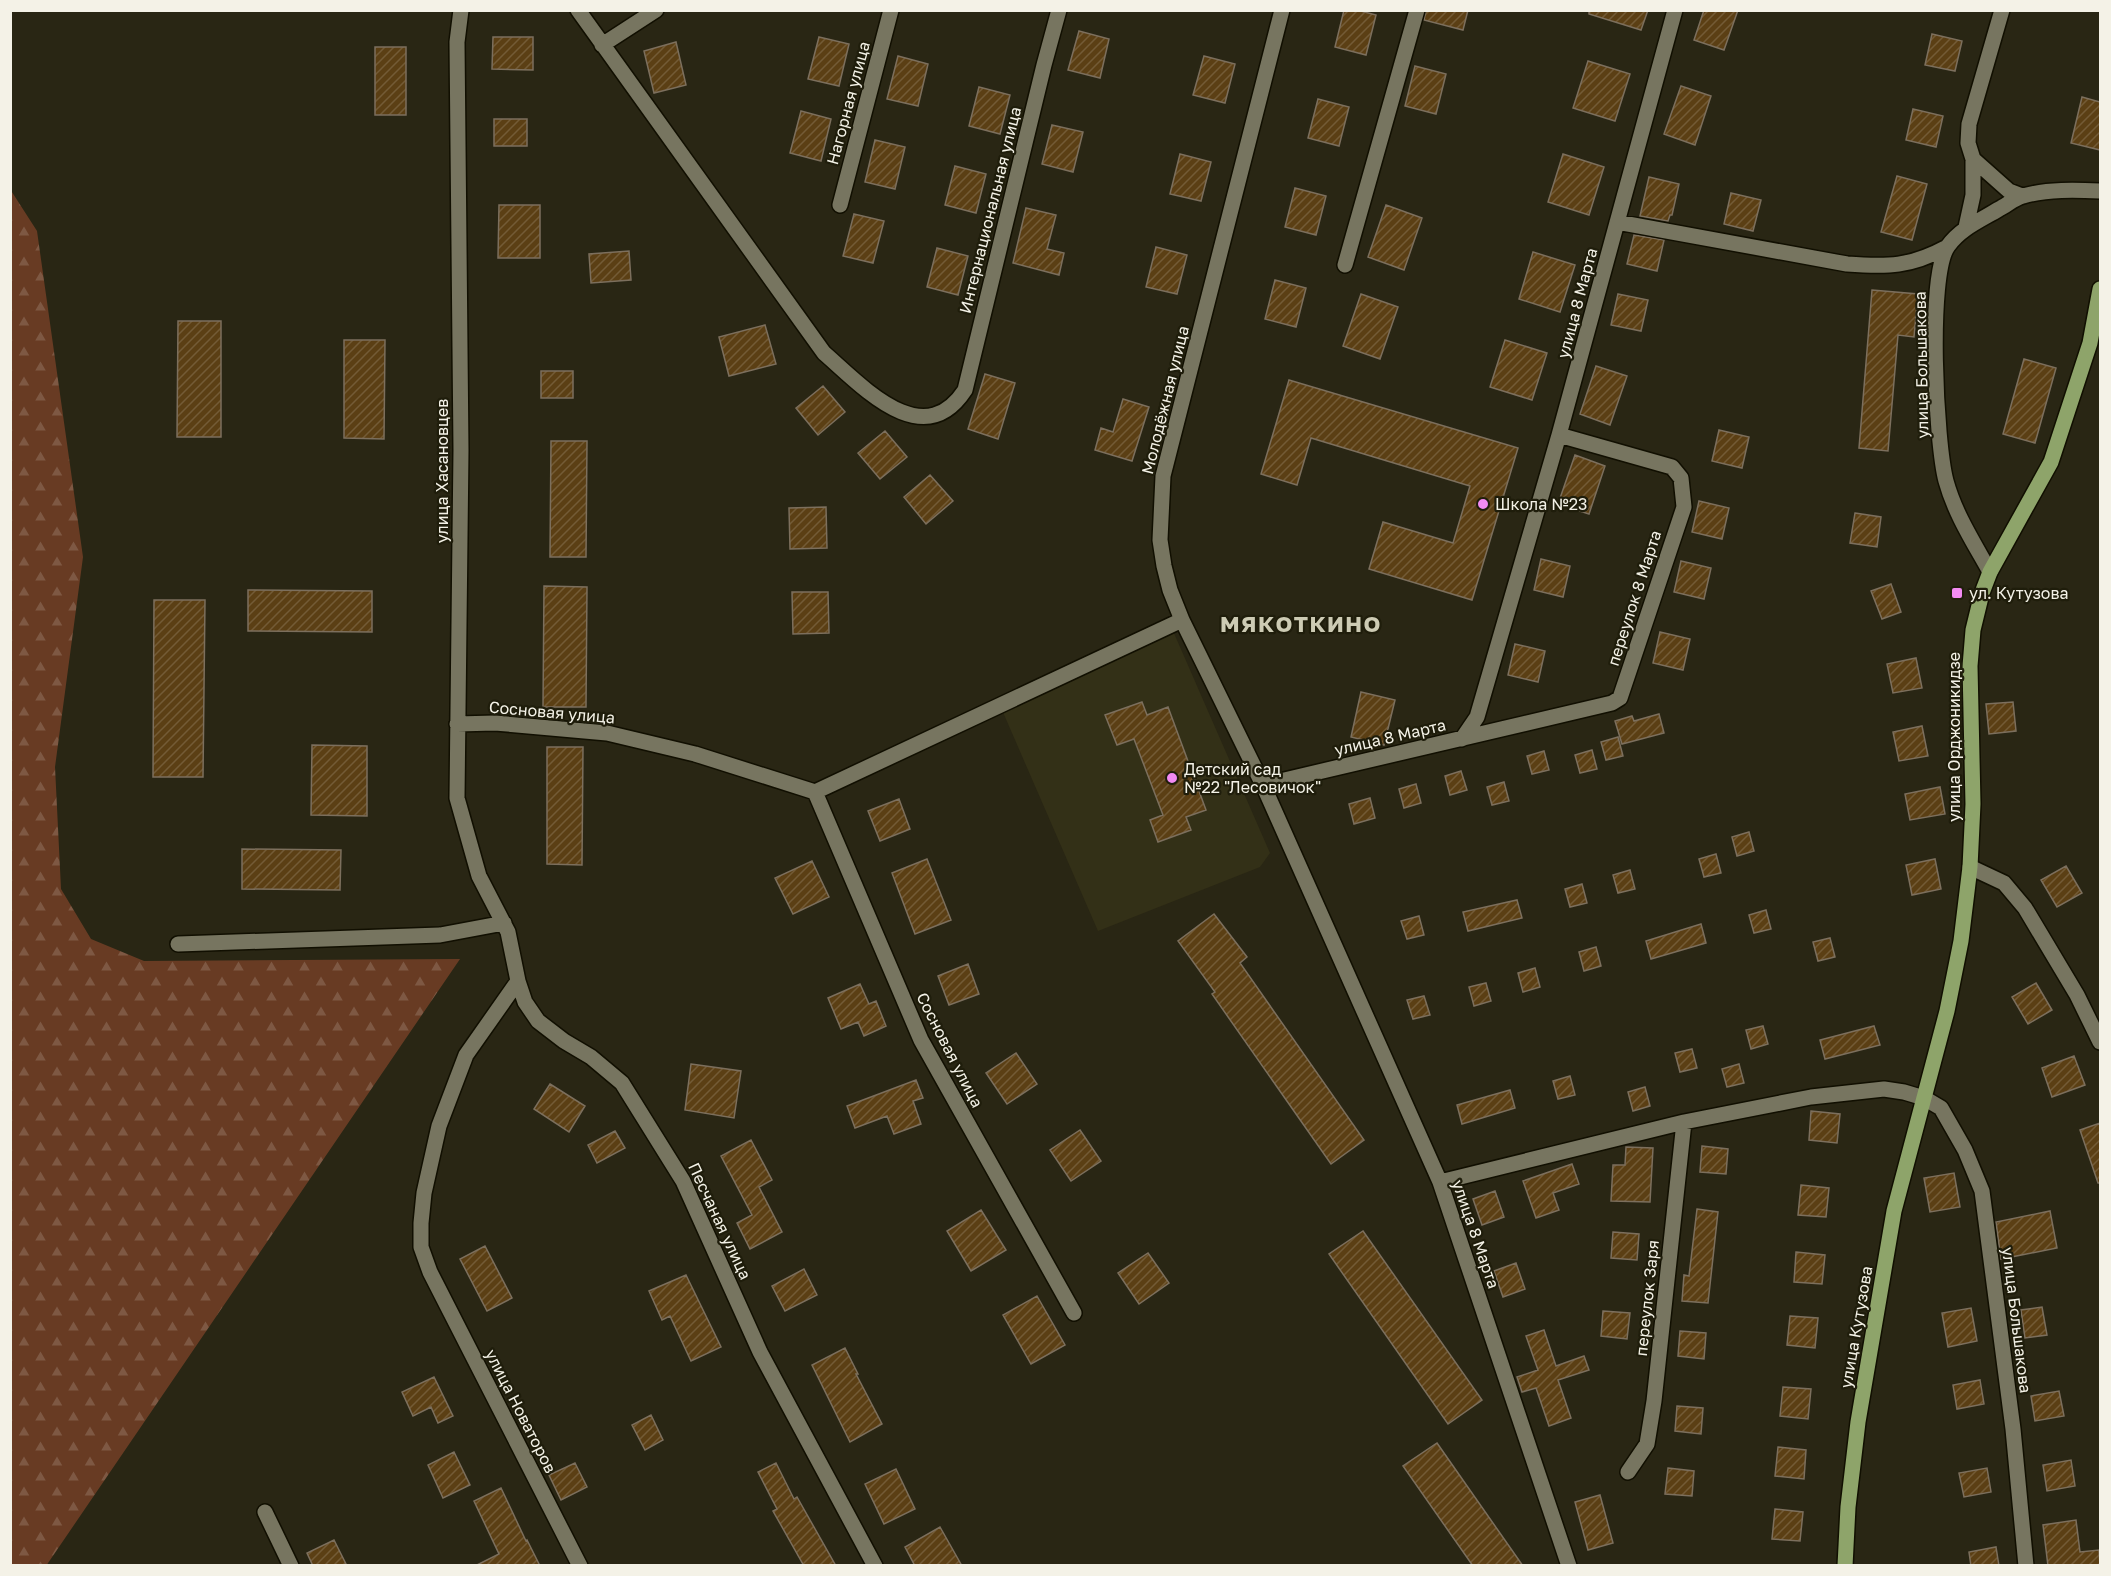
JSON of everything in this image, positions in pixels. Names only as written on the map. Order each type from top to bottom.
[{"type":"main road","name":"улица Орджоникидзе","points":[[1924,1098],[1947,1011],[1961,941],[1970,867],[1973,804],[1970,666],[1982,592],[1990,572],[2051,462],[2090,343],[2100,289]]},
{"type":"main road","name":"улица Кутузова","points":[[1845,1566],[1848,1507],[1862,1398],[1894,1211],[1924,1098]]},
{"type":"street","name":"улица Хасановцев","points":[[461,10],[458,42],[460,461],[457,798],[479,876],[504,923]]},
{"type":"street","points":[[578,10],[602,45],[656,10]]},
{"type":"street","name":"Нагорная улица","points":[[840,205],[891,10]]},
{"type":"street","name":"Интернациональная улица","points":[[602,45],[824,353],[874,396],[896,410],[911,416],[928,416],[945,412],[956,404],[965,390],[1059,10]]},
{"type":"street","name":"Молодёжная улица","points":[[1263,785],[1182,620],[1170,590],[1164,566],[1160,512],[1163,476],[1282,10]]},
{"type":"street","points":[[1346,265],[1417,10]]},
{"type":"street","name":"улица 8 Марта","points":[[1569,1566],[1440,1182],[1263,785],[1462,739],[1477,717],[1559,435],[1675,10]]},
{"type":"street","points":[[1966,228],[1973,195],[1973,159],[1968,143],[1969,124],[2002,10]]},
{"type":"street","points":[[1973,159],[2009,191],[2022,196]]},
{"type":"street","name":"улица Большакова","points":[[1990,572],[1960,518],[1946,480],[1938,424],[1936,295],[1939,269],[1947,247],[1966,228],[2022,196],[2073,189],[2100,191]]},
{"type":"street","points":[[1617,222],[1847,264],[1878,266],[1904,264],[1925,259],[1947,247]]},
{"type":"street","name":"переулок 8 Марта","points":[[1462,739],[1612,703],[1620,698],[1684,507],[1681,478],[1672,467],[1559,435]]},
{"type":"street","points":[[815,792],[1182,620]]},
{"type":"street","name":"Сосновая улица","points":[[457,724],[495,723],[607,732],[695,754],[815,792],[921,1040],[1074,1313]]},
{"type":"street","points":[[1970,867],[2004,883],[2025,908],[2077,995],[2100,1042]]},
{"type":"street","points":[[178,944],[440,935],[504,923]]},
{"type":"street","name":"Песчаная улица","points":[[504,923],[525,1002],[538,1021],[564,1041],[591,1057],[622,1083],[683,1181],[760,1352],[874,1566]]},
{"type":"street","name":"улица Новаторов","points":[[518,981],[466,1056],[439,1126],[424,1192],[421,1247],[429,1272],[580,1566]]},
{"type":"street","points":[[1440,1182],[1683,1122],[1811,1097],[1884,1089],[1924,1098]]},
{"type":"street","name":"улица Большакова","points":[[1924,1098],[1941,1108],[1952,1124],[1982,1191],[2011,1417],[2026,1566]]},
{"type":"street","name":"переулок Заря","points":[[1628,1472],[1647,1444],[1654,1401],[1683,1122]]},
{"type":"street","points":[[265,1512],[291,1566]]},
{"type":"shaded area","points":[[1173,631],[1270,853],[1260,867],[1098,931],[1002,710]]},
{"type":"green space","points":[[10,189],[37,231],[83,557],[55,767],[61,889],[91,939],[144,961],[460,959],[46,1566],[10,1565]]},
{"type":"building","points":[[1344,10],[1357,10],[1376,15],[1366,55],[1335,47]]},
{"type":"building","points":[[1426,10],[1468,10],[1463,30],[1424,20]]},
{"type":"building","points":[[1589,10],[1648,10],[1641,30],[1589,14]]},
{"type":"building","points":[[1704,10],[1738,10],[1724,50],[1694,40]]},
{"type":"building","points":[[1079,31],[1109,39],[1100,78],[1068,70]]},
{"type":"building","points":[[1932,34],[1962,41],[1955,71],[1925,65]]},
{"type":"building","points":[[493,37],[533,37],[533,70],[492,69]]},
{"type":"building","points":[[819,37],[849,44],[839,86],[808,79]]},
{"type":"building","points":[[676,42],[686,85],[654,93],[644,51]]},
{"type":"building","points":[[375,47],[406,47],[406,115],[375,115]]},
{"type":"building","points":[[898,56],[928,64],[918,106],[887,99]]},
{"type":"building","points":[[1204,56],[1235,64],[1225,103],[1193,95]]},
{"type":"building","points":[[1588,61],[1630,74],[1615,121],[1573,108]]},
{"type":"building","points":[[1415,66],[1446,74],[1436,114],[1405,106]]},
{"type":"building","points":[[1681,86],[1711,96],[1695,145],[1664,134]]},
{"type":"building","points":[[979,87],[1010,95],[1000,134],[969,126]]},
{"type":"building","points":[[2082,97],[2100,102],[2100,150],[2071,143]]},
{"type":"building","points":[[1318,99],[1349,107],[1339,146],[1308,138]]},
{"type":"building","points":[[1913,109],[1943,116],[1936,147],[1906,140]]},
{"type":"building","points":[[801,111],[831,119],[821,161],[790,153]]},
{"type":"building","points":[[494,119],[527,119],[527,146],[494,146]]},
{"type":"building","points":[[1052,125],[1083,132],[1073,172],[1042,164]]},
{"type":"building","points":[[875,140],[905,147],[895,189],[865,182]]},
{"type":"building","points":[[1180,154],[1211,162],[1201,201],[1170,194]]},
{"type":"building","points":[[1563,154],[1604,167],[1589,215],[1548,202]]},
{"type":"building","points":[[955,166],[986,174],[976,213],[945,205]]},
{"type":"building","points":[[1897,176],[1927,184],[1912,240],[1881,232]]},
{"type":"building","points":[[1649,177],[1679,184],[1672,215],[1668,221],[1640,216]]},
{"type":"building","points":[[1295,188],[1326,196],[1316,235],[1285,227]]},
{"type":"building","points":[[1731,193],[1761,200],[1753,231],[1724,224]]},
{"type":"building","points":[[499,205],[540,205],[540,258],[498,258]]},
{"type":"building","points":[[1386,205],[1422,218],[1404,270],[1368,257]]},
{"type":"building","points":[[1026,208],[1056,215],[1047,249],[1064,253],[1059,275],[1013,263]]},
{"type":"building","points":[[854,214],[884,221],[873,263],[843,256]]},
{"type":"building","points":[[1634,235],[1664,240],[1657,271],[1627,264]]},
{"type":"building","points":[[1156,247],[1187,255],[1177,294],[1146,287]]},
{"type":"building","points":[[937,248],[968,256],[958,295],[927,287]]},
{"type":"building","points":[[629,251],[631,280],[591,283],[589,254]]},
{"type":"building","points":[[1533,252],[1575,265],[1560,312],[1519,299]]},
{"type":"building","points":[[1275,280],[1306,288],[1296,327],[1265,319]]},
{"type":"building","points":[[1872,290],[1918,294],[1914,337],[1898,335],[1888,451],[1859,448]]},
{"type":"building","points":[[1361,294],[1398,307],[1380,359],[1343,346]]},
{"type":"building","points":[[1618,294],[1648,300],[1641,331],[1611,325]]},
{"type":"building","points":[[178,321],[221,321],[221,437],[177,437]]},
{"type":"building","points":[[765,325],[776,364],[729,376],[719,337]]},
{"type":"building","points":[[344,340],[385,340],[384,439],[344,438]]},
{"type":"building","points":[[1505,340],[1547,353],[1532,400],[1490,387]]},
{"type":"building","points":[[2024,359],[2056,368],[2035,443],[2003,434]]},
{"type":"building","points":[[1596,366],[1627,376],[1610,425],[1580,414]]},
{"type":"building","points":[[541,371],[573,371],[573,398],[541,398]]},
{"type":"building","points":[[985,374],[1015,383],[998,439],[968,429]]},
{"type":"building","name":"Школа №23","points":[[1289,380],[1518,448],[1472,600],[1369,569],[1383,522],[1453,543],[1470,486],[1311,438],[1297,485],[1261,474]]},
{"type":"building","points":[[823,386],[845,412],[818,435],[796,408]]},
{"type":"building","points":[[1123,399],[1149,407],[1132,461],[1095,450],[1101,428],[1113,432]]},
{"type":"building","points":[[1719,430],[1749,437],[1742,468],[1712,461]]},
{"type":"building","points":[[885,431],[907,457],[880,479],[858,453]]},
{"type":"building","points":[[551,441],[587,441],[586,557],[550,557]]},
{"type":"building","points":[[1575,455],[1605,466],[1589,514],[1558,504]]},
{"type":"building","points":[[930,475],[953,501],[926,524],[904,497]]},
{"type":"building","points":[[1699,501],[1729,508],[1722,539],[1692,532]]},
{"type":"building","points":[[826,507],[827,548],[790,549],[789,508]]},
{"type":"building","points":[[1855,513],[1881,517],[1877,547],[1850,543]]},
{"type":"building","points":[[1541,559],[1570,566],[1563,597],[1534,590]]},
{"type":"building","points":[[1681,561],[1711,568],[1704,599],[1674,592]]},
{"type":"building","points":[[1891,584],[1901,612],[1882,619],[1871,591]]},
{"type":"building","points":[[544,586],[587,587],[586,707],[543,707]]},
{"type":"building","points":[[248,590],[372,591],[372,632],[248,631]]},
{"type":"building","points":[[792,592],[828,592],[829,633],[793,634]]},
{"type":"building","points":[[154,600],[205,600],[203,777],[153,777]]},
{"type":"building","points":[[1660,632],[1690,639],[1683,670],[1653,663]]},
{"type":"building","points":[[1515,644],[1545,651],[1538,682],[1508,675]]},
{"type":"building","points":[[1916,658],[1922,688],[1893,693],[1887,664]]},
{"type":"building","points":[[1361,692],[1395,700],[1384,745],[1351,737]]},
{"type":"building","name":"Детский сад №22 \"Лесовичок\"","points":[[1142,702],[1147,715],[1168,707],[1206,810],[1186,817],[1191,830],[1158,842],[1150,820],[1163,815],[1134,739],[1117,745],[1105,715]]},
{"type":"building","points":[[2013,702],[2016,731],[1989,734],[1986,704]]},
{"type":"building","points":[[1659,714],[1664,733],[1622,744],[1615,721],[1632,716],[1634,721]]},
{"type":"building","points":[[1922,726],[1928,756],[1899,761],[1893,732]]},
{"type":"building","points":[[1618,737],[1623,756],[1606,760],[1601,742]]},
{"type":"building","points":[[312,745],[367,746],[367,816],[311,815]]},
{"type":"building","points":[[547,747],[583,747],[582,865],[547,864]]},
{"type":"building","points":[[1592,750],[1597,769],[1580,773],[1575,755]]},
{"type":"building","points":[[1544,751],[1549,770],[1532,774],[1527,756]]},
{"type":"building","points":[[1461,771],[1467,790],[1450,795],[1445,776]]},
{"type":"building","points":[[1504,782],[1509,801],[1492,805],[1487,787]]},
{"type":"building","points":[[1416,784],[1421,803],[1404,808],[1399,789]]},
{"type":"building","points":[[1940,787],[1945,814],[1910,820],[1905,794]]},
{"type":"building","points":[[1370,798],[1375,818],[1354,824],[1349,804]]},
{"type":"building","points":[[899,799],[910,829],[880,841],[868,811]]},
{"type":"building","points":[[1749,832],[1754,851],[1737,856],[1732,837]]},
{"type":"building","points":[[242,849],[341,850],[340,890],[242,889]]},
{"type":"building","points":[[1716,854],[1721,873],[1704,877],[1699,859]]},
{"type":"building","points":[[927,859],[951,920],[915,934],[892,873]]},
{"type":"building","points":[[1935,859],[1941,889],[1912,895],[1906,865]]},
{"type":"building","points":[[812,861],[829,897],[793,914],[775,878]]},
{"type":"building","points":[[2066,866],[2082,893],[2057,907],[2041,880]]},
{"type":"building","points":[[1630,870],[1635,889],[1618,893],[1613,875]]},
{"type":"building","points":[[1582,884],[1587,903],[1570,907],[1565,889]]},
{"type":"building","points":[[1517,900],[1522,918],[1468,931],[1463,912]]},
{"type":"building","points":[[1766,910],[1771,929],[1754,933],[1749,915]]},
{"type":"building","points":[[1214,914],[1247,957],[1240,963],[1364,1140],[1331,1164],[1212,994],[1215,992],[1178,941]]},
{"type":"building","points":[[1419,916],[1424,935],[1407,939],[1401,921]]},
{"type":"building","points":[[1701,924],[1706,943],[1651,959],[1646,941]]},
{"type":"building","points":[[1830,938],[1835,957],[1818,961],[1813,942]]},
{"type":"building","points":[[1596,947],[1601,966],[1584,971],[1579,952]]},
{"type":"building","points":[[968,964],[979,994],[949,1005],[938,976]]},
{"type":"building","points":[[1535,968],[1540,987],[1523,992],[1518,973]]},
{"type":"building","points":[[1486,983],[1491,1001],[1474,1006],[1469,987]]},
{"type":"building","points":[[2036,983],[2052,1010],[2028,1024],[2012,997]]},
{"type":"building","points":[[860,984],[869,1004],[876,1001],[886,1026],[864,1036],[858,1022],[841,1029],[828,998]]},
{"type":"building","points":[[1424,996],[1430,1015],[1413,1019],[1407,1000]]},
{"type":"building","points":[[1763,1026],[1768,1044],[1751,1049],[1746,1030]]},
{"type":"building","points":[[1874,1026],[1880,1045],[1825,1059],[1820,1040]]},
{"type":"building","points":[[1692,1049],[1697,1068],[1680,1072],[1675,1053]]},
{"type":"building","points":[[1016,1053],[1037,1084],[1007,1104],[986,1073]]},
{"type":"building","points":[[2074,1056],[2085,1085],[2052,1097],[2042,1068]]},
{"type":"building","points":[[691,1064],[741,1071],[734,1118],[685,1110]]},
{"type":"building","points":[[1739,1064],[1744,1083],[1727,1087],[1722,1069]]},
{"type":"building","points":[[1570,1076],[1575,1095],[1558,1099],[1553,1081]]},
{"type":"building","points":[[916,1080],[923,1098],[913,1101],[921,1124],[894,1134],[887,1116],[855,1128],[847,1106]]},
{"type":"building","points":[[550,1084],[585,1106],[569,1132],[534,1109]]},
{"type":"building","points":[[1645,1087],[1650,1106],[1633,1111],[1628,1092]]},
{"type":"building","points":[[1510,1090],[1515,1108],[1462,1124],[1457,1105]]},
{"type":"building","points":[[1811,1111],[1840,1114],[1837,1143],[1809,1140]]},
{"type":"building","points":[[2100,1123],[2100,1183],[2098,1183],[2080,1130]]},
{"type":"building","points":[[1080,1130],[1101,1161],[1071,1181],[1050,1150]]},
{"type":"building","points":[[615,1131],[625,1148],[597,1163],[588,1145]]},
{"type":"building","points":[[751,1140],[772,1180],[759,1187],[782,1232],[750,1249],[737,1223],[752,1215],[721,1156]]},
{"type":"building","points":[[1702,1146],[1728,1149],[1726,1174],[1700,1172]]},
{"type":"building","points":[[1626,1147],[1653,1148],[1650,1202],[1611,1201],[1613,1165],[1625,1165]]},
{"type":"building","points":[[1572,1164],[1579,1184],[1553,1193],[1559,1210],[1536,1218],[1523,1181]]},
{"type":"building","points":[[1954,1173],[1960,1207],[1930,1212],[1924,1178]]},
{"type":"building","points":[[1801,1185],[1829,1188],[1826,1217],[1798,1215]]},
{"type":"building","points":[[1495,1191],[1504,1217],[1482,1225],[1473,1199]]},
{"type":"building","points":[[1697,1209],[1718,1212],[1708,1303],[1682,1301],[1684,1275],[1689,1276]]},
{"type":"building","points":[[981,1210],[1006,1250],[971,1271],[947,1231]]},
{"type":"building","points":[[2050,1211],[2057,1248],[2001,1259],[1996,1222]]},
{"type":"building","points":[[1363,1231],[1482,1400],[1448,1424],[1329,1254]]},
{"type":"building","points":[[1613,1232],[1639,1234],[1637,1260],[1611,1258]]},
{"type":"building","points":[[485,1246],[512,1298],[487,1311],[460,1259]]},
{"type":"building","points":[[1796,1252],[1825,1255],[1822,1284],[1794,1282]]},
{"type":"building","points":[[1148,1253],[1169,1283],[1139,1304],[1118,1273]]},
{"type":"building","points":[[1516,1263],[1525,1289],[1503,1297],[1494,1271]]},
{"type":"building","points":[[804,1269],[817,1295],[785,1311],[772,1286]]},
{"type":"building","points":[[686,1275],[721,1347],[691,1361],[670,1316],[662,1320],[649,1291]]},
{"type":"building","points":[[1037,1296],[1065,1345],[1031,1364],[1003,1315]]},
{"type":"building","points":[[2042,1307],[2047,1335],[2025,1338],[2021,1310]]},
{"type":"building","points":[[1971,1308],[1977,1341],[1948,1347],[1942,1313]]},
{"type":"building","points":[[1603,1311],[1630,1313],[1627,1339],[1601,1336]]},
{"type":"building","points":[[1790,1316],[1818,1318],[1815,1348],[1787,1345]]},
{"type":"building","points":[[1544,1330],[1556,1366],[1584,1356],[1589,1370],[1558,1380],[1571,1418],[1549,1426],[1536,1388],[1522,1392],[1517,1377],[1538,1370],[1526,1336]]},
{"type":"building","points":[[1680,1331],[1706,1333],[1704,1359],[1678,1356]]},
{"type":"building","points":[[845,1348],[882,1424],[850,1442],[812,1365]]},
{"type":"building","points":[[434,1377],[453,1416],[438,1423],[431,1407],[413,1416],[402,1392]]},
{"type":"building","points":[[1980,1380],[1984,1404],[1957,1409],[1953,1385]]},
{"type":"building","points":[[1783,1387],[1811,1389],[1808,1419],[1780,1416]]},
{"type":"building","points":[[2059,1391],[2064,1416],[2035,1421],[2031,1396]]},
{"type":"building","points":[[1677,1406],[1703,1408],[1701,1434],[1675,1431]]},
{"type":"building","points":[[651,1415],[663,1440],[645,1450],[632,1425]]},
{"type":"building","points":[[1437,1443],[1523,1566],[1473,1566],[1403,1466]]},
{"type":"building","points":[[1778,1447],[1806,1450],[1804,1479],[1775,1476]]},
{"type":"building","points":[[454,1452],[470,1485],[443,1498],[428,1465]]},
{"type":"building","points":[[2071,1460],[2075,1486],[2047,1491],[2043,1465]]},
{"type":"building","points":[[575,1463],[587,1487],[561,1500],[549,1475]]},
{"type":"building","points":[[776,1463],[794,1499],[797,1497],[836,1566],[804,1566],[773,1511],[777,1509],[758,1472]]},
{"type":"building","points":[[1668,1468],[1694,1471],[1692,1496],[1665,1494]]},
{"type":"building","points":[[1987,1468],[1991,1492],[1964,1497],[1959,1473]]},
{"type":"building","points":[[896,1469],[915,1509],[884,1524],[865,1484]]},
{"type":"building","points":[[501,1488],[540,1566],[475,1566],[499,1554],[474,1501]]},
{"type":"building","points":[[1600,1495],[1613,1543],[1588,1550],[1575,1502]]},
{"type":"building","points":[[1775,1509],[1803,1512],[1800,1541],[1772,1539]]},
{"type":"building","points":[[2076,1520],[2080,1552],[2099,1550],[2100,1566],[2048,1566],[2043,1525]]},
{"type":"building","points":[[940,1527],[962,1566],[915,1566],[905,1547]]},
{"type":"building","points":[[334,1540],[347,1566],[313,1566],[307,1553]]},
{"type":"building","points":[[1996,1547],[1999,1566],[1971,1566],[1969,1552]]},
{"type":"place","name":"Школа №23","points":[[1483,504]]},
{"type":"place","name":"ул. Кутузова","points":[[1957,593]]},
{"type":"place","name":"Детский сад №22 \"Лесовичок\"","points":[[1172,778]]},
{"type":"district","name":"МЯКОТКИНО","points":[[1301,623]]}]
